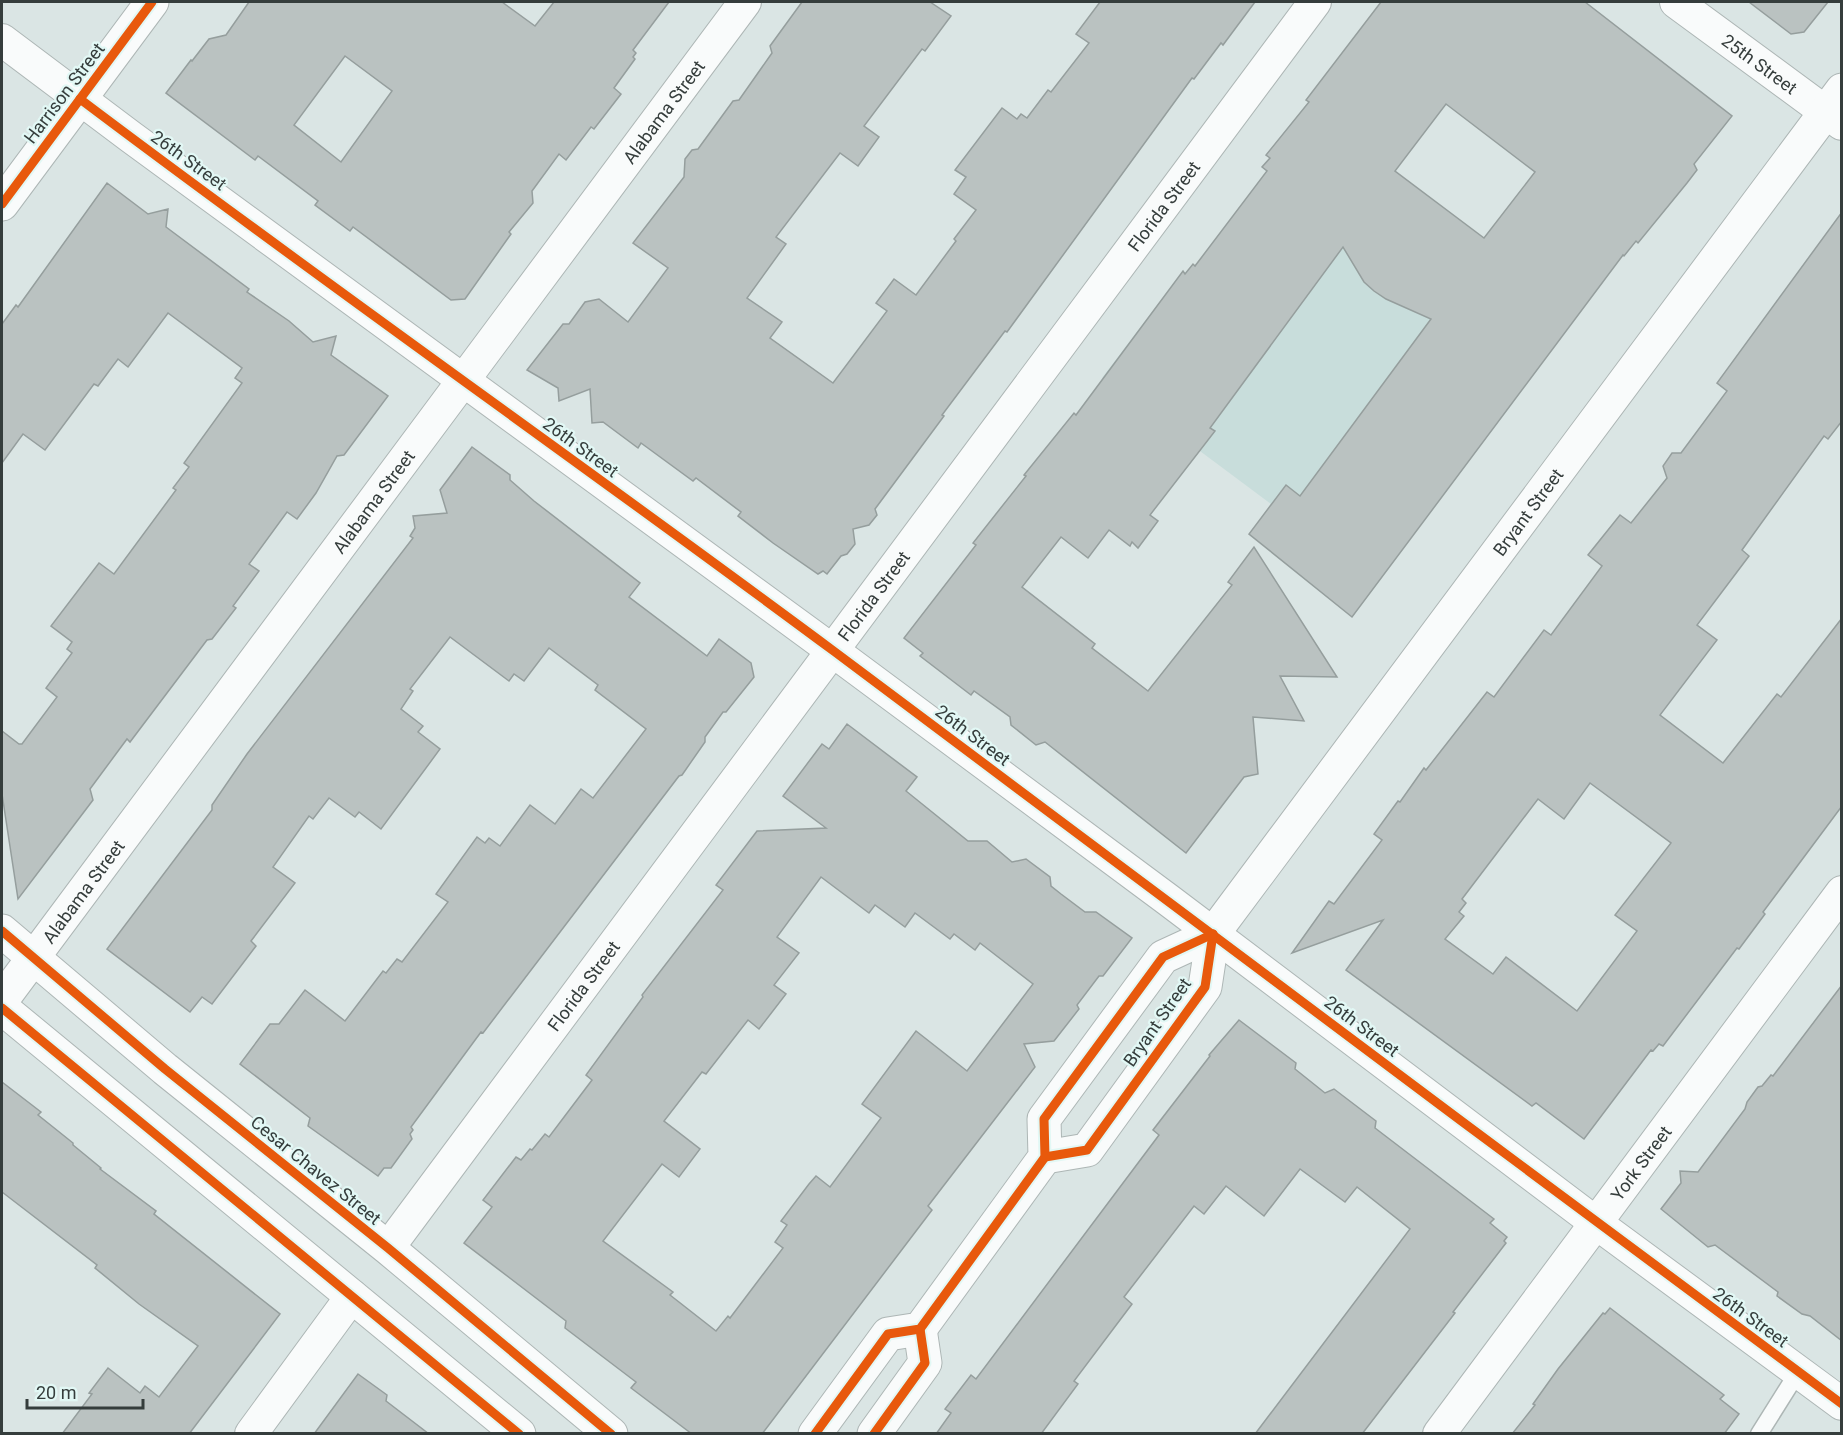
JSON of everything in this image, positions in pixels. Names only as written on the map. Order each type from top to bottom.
[{"type":"street","name":"Harrison Street","points":[[2,204],[152,2]]},
{"type":"street","name":"Alabama Street","points":[[2,1000],[746,2]]},
{"type":"street","name":"Florida Street","points":[[388,1248],[1315,2]]},
{"type":"street","name":"25th Street","points":[[1677,2],[1836,109]]},
{"type":"street","name":"26th Street","points":[[2,40],[833,651],[1596,1223],[1842,1404]]},
{"type":"street","name":"Bryant Street","points":[[1213,934],[1162,957],[1044,1119],[1045,1156],[1087,1150],[1204,987],[1213,934],[1836,109]]},
{"type":"street","name":"York Street","points":[[1439,1434],[1842,892]]},
{"type":"street","name":"Cesar Chavez Street","points":[[2,931],[165,1069],[388,1248],[611,1434]]},
{"type":"street","points":[[2,1008],[519,1434]]},
{"type":"street","points":[[874,1434],[925,1363],[920,1329],[1045,1156]]},
{"type":"street","points":[[251,1434],[352,1296]]},
{"type":"street","points":[[814,1434],[888,1334],[920,1329]]},
{"type":"lane","points":[[1759,1434],[1798,1372]]},
{"type":"shaded area","points":[[1306,105],[1491,244],[1531,286],[1575,319],[1377,583],[1102,378],[1183,271],[1185,273],[1193,264],[1196,266],[1267,171],[1263,167],[1270,158],[1266,155]]},
{"type":"building","points":[[249,2],[502,2],[535,26],[554,2],[669,2],[633,50],[636,53],[633,57],[635,59],[614,88],[621,94],[594,129],[591,127],[566,160],[559,154],[532,191],[533,203],[509,232],[511,234],[465,299],[451,300],[353,227],[350,231],[315,205],[318,201],[258,156],[255,160],[166,93],[209,39],[226,35]],"holes":[[[345,56],[392,91],[341,162],[294,125]]]},
{"type":"building","points":[[802,2],[930,2],[951,16],[925,51],[922,49],[864,126],[879,137],[858,166],[840,153],[776,237],[786,244],[747,298],[782,322],[770,338],[833,383],[887,311],[876,303],[894,279],[916,295],[976,210],[954,194],[966,177],[955,170],[1002,108],[1017,119],[1021,114],[1027,118],[1048,90],[1051,92],[1089,43],[1076,34],[1100,2],[1255,2],[1223,45],[1221,43],[1194,79],[1192,78],[1007,332],[1005,331],[942,415],[944,416],[875,509],[877,515],[869,525],[853,529],[855,544],[847,554],[841,556],[827,574],[823,571],[818,574],[773,543],[738,516],[741,512],[696,478],[693,481],[641,443],[638,448],[603,422],[592,423],[590,389],[559,401],[558,388],[527,370],[563,324],[569,324],[585,302],[599,299],[628,322],[668,268],[633,243],[684,177],[685,159],[692,150],[698,149],[733,101],[739,100],[772,53],[770,46]]},
{"type":"building","points":[[1381,2],[1585,2],[1732,116],[1694,164],[1697,170],[1638,243],[1636,241],[1623,255],[1352,617],[1249,534],[1286,485],[1300,496],[1431,319],[1386,299],[1374,291],[1364,282],[1343,247],[1210,428],[1215,431],[1150,515],[1158,521],[1138,548],[1132,542],[1130,546],[1109,530],[1088,558],[1061,537],[1022,587],[1095,644],[1092,648],[1148,691],[1232,585],[1228,582],[1254,547],[1337,677],[1280,676],[1304,721],[1253,717],[1258,774],[1244,777],[1186,853],[1045,742],[1036,745],[1011,725],[1010,717],[974,691],[971,695],[920,656],[923,653],[904,638],[976,545],[973,543],[1026,476],[1024,475],[1074,413],[1076,415],[1183,271],[1185,274],[1193,264],[1195,266],[1267,171],[1262,167],[1270,158],[1266,155],[1309,102],[1306,100]],"holes":[[[1446,104],[1535,172],[1484,238],[1395,171]]]},
{"type":"building","points":[[1749,2],[1828,2],[1804,32],[1791,34]]},
{"type":"building","points":[[107,183],[148,214],[168,209],[166,227],[249,289],[247,292],[289,321],[313,342],[336,336],[331,355],[388,396],[344,455],[337,456],[316,493],[297,519],[287,512],[249,564],[259,571],[233,606],[236,608],[212,639],[207,640],[130,742],[127,739],[90,789],[93,800],[18,899],[2,794],[2,731],[22,744],[57,697],[46,688],[72,653],[67,649],[72,642],[51,626],[99,563],[114,574],[176,490],[173,488],[189,467],[184,463],[242,383],[235,378],[242,368],[168,313],[128,367],[118,359],[98,386],[94,384],[45,450],[23,434],[2,463],[2,324],[16,305],[18,307]]},
{"type":"building","points":[[1842,212],[1842,421],[1828,439],[1824,436],[1742,550],[1749,556],[1697,625],[1717,640],[1660,715],[1723,763],[1777,694],[1781,697],[1842,618],[1842,806],[1763,912],[1765,914],[1739,949],[1737,948],[1663,1046],[1659,1044],[1653,1051],[1651,1050],[1584,1139],[1536,1103],[1532,1106],[1346,970],[1383,920],[1292,953],[1329,901],[1334,904],[1382,840],[1374,834],[1424,768],[1426,770],[1487,692],[1494,697],[1544,630],[1551,635],[1602,566],[1588,555],[1620,515],[1631,523],[1667,478],[1663,466],[1672,453],[1681,453],[1727,391],[1717,383]],"holes":[[[1590,783],[1671,843],[1615,915],[1637,931],[1577,1011],[1506,957],[1493,974],[1445,939],[1464,916],[1459,912],[1466,903],[1462,899],[1538,799],[1564,819]]]},
{"type":"building","points":[[472,447],[510,475],[510,480],[534,501],[640,583],[629,597],[707,656],[719,639],[751,663],[754,677],[726,712],[723,712],[682,775],[483,1033],[481,1032],[411,1127],[412,1139],[391,1168],[384,1168],[378,1176],[308,1126],[310,1118],[240,1064],[270,1024],[279,1024],[305,990],[345,1021],[383,971],[386,973],[397,959],[402,962],[448,902],[436,894],[477,837],[485,843],[489,838],[500,846],[530,805],[555,824],[581,789],[593,798],[646,729],[595,690],[598,685],[549,648],[524,681],[514,674],[509,681],[450,637],[410,689],[413,691],[401,709],[423,726],[418,732],[440,749],[381,829],[359,812],[355,817],[329,798],[313,819],[309,816],[273,867],[295,883],[251,941],[256,946],[212,1004],[202,997],[190,1012],[107,949],[212,810],[212,805],[247,754],[413,538],[410,536],[415,528],[413,516],[447,513],[440,490]]},
{"type":"building","points":[[847,724],[917,777],[906,791],[968,841],[987,841],[1012,862],[1026,859],[1050,877],[1051,886],[1085,912],[1096,912],[1132,938],[1077,1005],[1079,1009],[1054,1041],[1024,1044],[1035,1067],[928,1206],[932,1210],[762,1434],[692,1434],[631,1388],[636,1382],[565,1328],[566,1321],[464,1243],[492,1207],[483,1200],[516,1157],[521,1160],[545,1134],[549,1137],[592,1080],[586,1075],[643,997],[642,995],[723,890],[716,885],[757,831],[826,828],[783,796],[822,744],[829,749]],"holes":[[[821,877],[869,913],[875,905],[905,927],[915,913],[950,939],[954,934],[975,950],[980,943],[1033,984],[967,1071],[916,1031],[862,1104],[881,1118],[830,1187],[816,1176],[809,1184],[781,1221],[787,1225],[775,1242],[783,1248],[730,1318],[728,1316],[716,1331],[670,1295],[673,1292],[603,1241],[662,1164],[679,1177],[700,1149],[664,1121],[702,1072],[706,1074],[748,1020],[759,1029],[786,994],[774,985],[799,953],[777,937]]]},
{"type":"building","points":[[1842,985],[1842,1341],[1810,1316],[1802,1314],[1777,1296],[1778,1292],[1715,1245],[1708,1247],[1661,1209],[1681,1183],[1680,1171],[1698,1172],[1745,1109],[1747,1102],[1758,1087],[1762,1086],[1771,1075],[1773,1076]]},
{"type":"building","points":[[1239,1020],[1296,1063],[1295,1069],[1325,1093],[1334,1089],[1376,1121],[1375,1128],[1494,1219],[1490,1223],[1507,1237],[1504,1241],[1506,1243],[1453,1312],[1455,1313],[1362,1434],[1255,1434],[1410,1229],[1357,1187],[1345,1202],[1300,1169],[1264,1216],[1226,1186],[1204,1214],[1194,1206],[1124,1297],[1132,1304],[1074,1381],[1078,1384],[1041,1434],[936,1434],[951,1413],[945,1409],[971,1375],[976,1379],[1159,1135],[1153,1130],[1209,1055]]},
{"type":"building","points":[[2,1082],[41,1112],[38,1115],[73,1143],[100,1169],[156,1211],[154,1214],[280,1314],[189,1434],[62,1434],[108,1368],[140,1393],[145,1386],[159,1397],[198,1346],[139,1304],[95,1268],[97,1265],[2,1192]]},
{"type":"building","points":[[1610,1308],[1724,1395],[1720,1399],[1739,1414],[1724,1434],[1512,1434],[1535,1405],[1533,1404],[1558,1369],[1603,1313],[1605,1314]]},
{"type":"building","points":[[358,1374],[387,1395],[386,1401],[429,1434],[314,1434]]},
{"type":"cycle path","points":[[2,204],[152,2]]},
{"type":"cycle path","points":[[80,99],[268,239],[835,652],[1842,1404]]},
{"type":"cycle path","points":[[2,931],[165,1069],[388,1248],[611,1434]]},
{"type":"cycle path","points":[[1045,1157],[1087,1150],[1205,987],[1213,934]]},
{"type":"cycle path","points":[[815,1434],[888,1334],[920,1329],[1045,1157],[1044,1119],[1163,957],[1213,934]]},
{"type":"cycle path","points":[[2,1008],[519,1434]]},
{"type":"cycle path","points":[[874,1434],[925,1363],[920,1329]]}]
